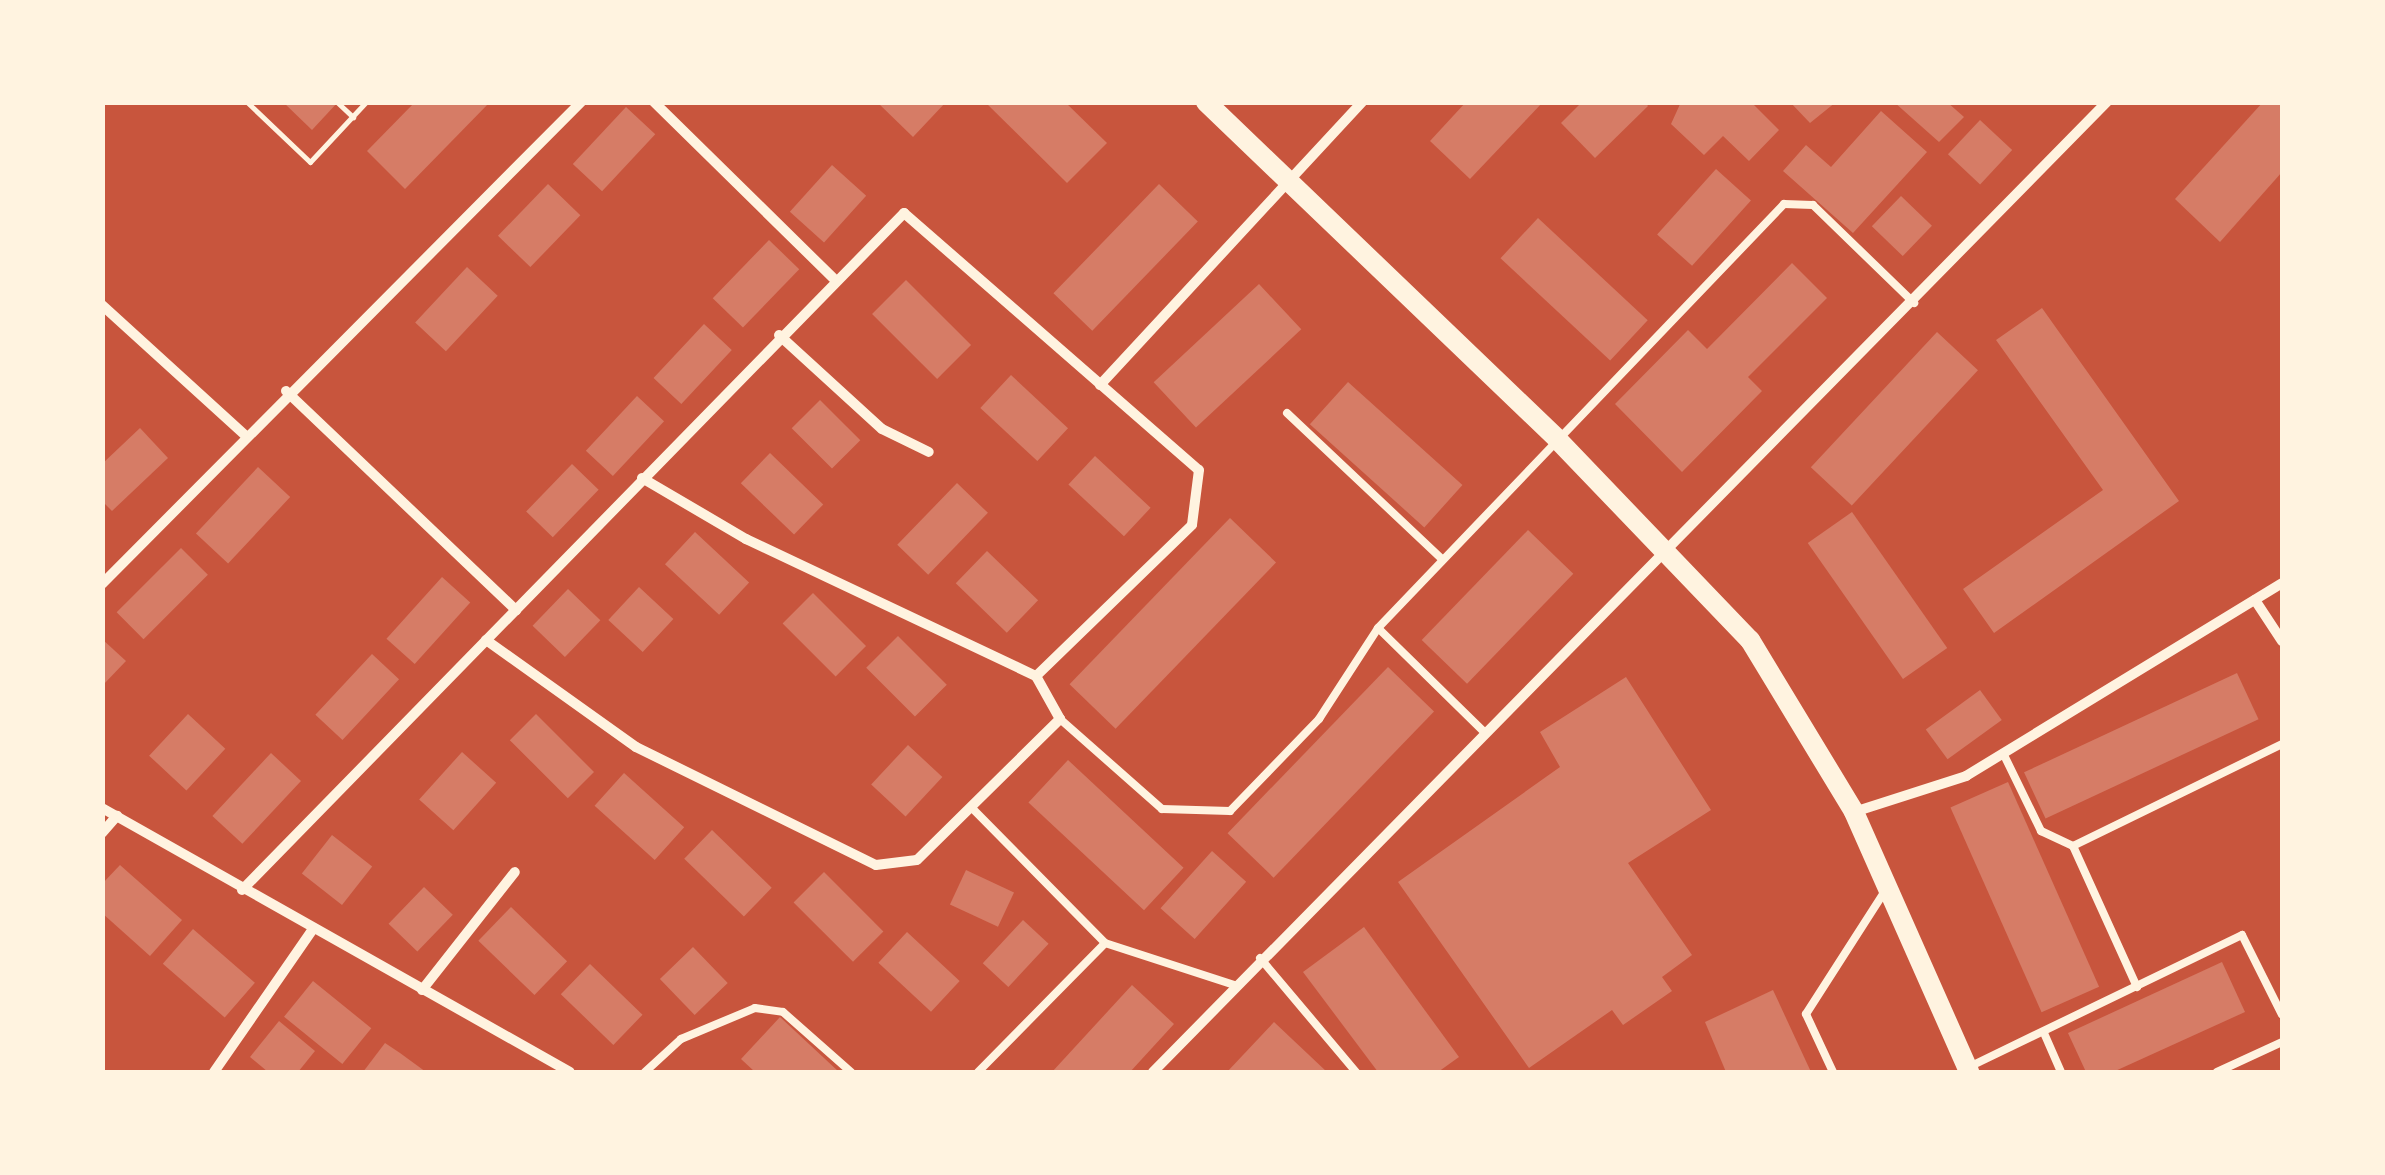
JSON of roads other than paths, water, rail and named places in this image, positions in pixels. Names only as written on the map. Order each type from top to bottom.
[{"type":"main road","points":[[1206,102],[1557,439],[1750,640],[1854,812],[1968,1070]]},
{"type":"street","points":[[102,584],[286,391],[581,102]]},
{"type":"street","points":[[654,102],[834,278]]},
{"type":"street","points":[[1100,384],[1362,102]]},
{"type":"street","points":[[1153,1072],[1484,730],[1664,547],[1914,303],[2107,102]]},
{"type":"street","points":[[242,890],[834,278],[904,213],[1199,470],[1192,524],[1036,676]]},
{"type":"street","points":[[102,306],[244,435]]},
{"type":"street","points":[[779,336],[882,430],[928,452]]},
{"type":"street","points":[[286,391],[516,610]]},
{"type":"street","points":[[486,640],[636,747],[876,865],[917,860],[1060,719],[1036,676],[746,539],[642,478]]},
{"type":"street","points":[[1854,812],[1966,776],[2282,582]]},
{"type":"street","points":[[2255,600],[2282,641]]},
{"type":"street","points":[[102,808],[570,1072]]},
{"type":"street","points":[[102,833],[117,816]]},
{"type":"street","points":[[422,990],[514,872]]},
{"type":"street","points":[[214,1072],[313,929]]},
{"type":"lane","points":[[1060,719],[1162,809],[1230,810],[1319,720],[1378,628],[1442,558],[1798,198],[1914,303]]},
{"type":"lane","points":[[1287,414],[1442,558]]},
{"type":"lane","points":[[1378,628],[1484,730]]},
{"type":"lane","points":[[2072,846],[2282,744]]},
{"type":"lane","points":[[2003,754],[2041,831],[2072,846],[2137,987]]},
{"type":"lane","points":[[971,806],[1105,944],[1234,985]]},
{"type":"lane","points":[[1832,1072],[1806,1014],[1888,888]]},
{"type":"lane","points":[[1968,1070],[2242,935],[2282,1014]]},
{"type":"lane","points":[[978,1072],[1105,944]]},
{"type":"lane","points":[[1260,958],[1356,1072]]},
{"type":"lane","points":[[645,1072],[680,1039],[756,1008],[783,1012],[850,1072]]},
{"type":"lane","points":[[2044,1034],[2061,1072]]},
{"type":"lane","points":[[2216,1072],[2282,1042]]}]
